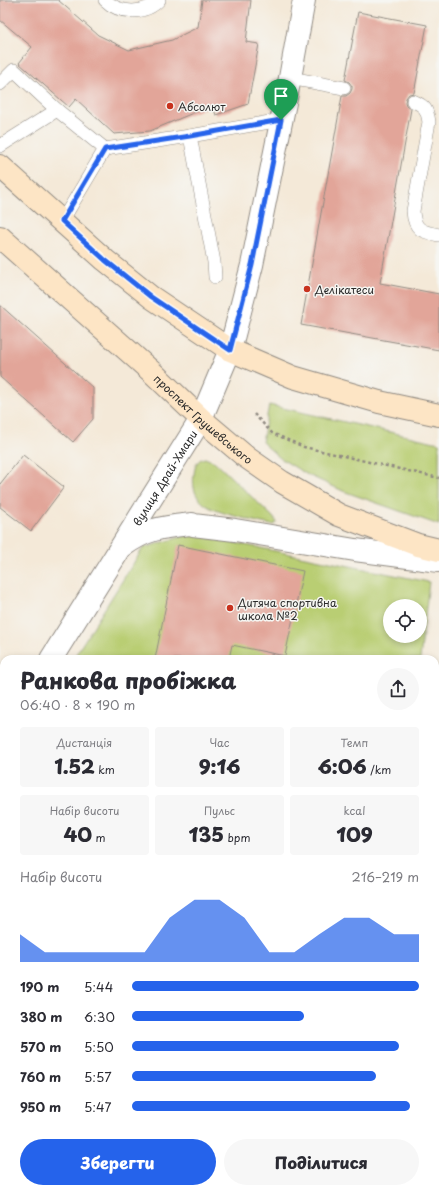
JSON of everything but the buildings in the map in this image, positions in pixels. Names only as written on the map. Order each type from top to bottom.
[{"type":"main road","points":[[0,166],[105,260],[151,297],[230,350],[293,377],[379,402],[439,416]]},
{"type":"main road","name":"проспект Грушевського","points":[[0,237],[153,373],[201,419],[246,457],[282,482],[339,515],[418,545],[439,550]]},
{"type":"street","name":"вулиця Драй-Хмари","points":[[54,655],[201,419],[230,350],[252,265],[290,78],[304,0]]},
{"type":"street","points":[[121,547],[146,532],[160,528],[192,524],[355,550],[439,561]]},
{"type":"lane","points":[[105,0],[115,8],[124,11],[144,9],[155,4],[159,0]]},
{"type":"lane","points":[[0,84],[14,70],[56,110],[105,149],[281,120]]},
{"type":"lane","points":[[290,78],[344,88]]},
{"type":"lane","points":[[413,100],[422,105],[428,113],[429,122],[413,211],[413,221],[419,228],[428,233],[439,235]]},
{"type":"lane","points":[[0,146],[56,110]]},
{"type":"lane","points":[[190,136],[214,262],[215,277]]},
{"type":"lane","points":[[62,221],[105,149]]},
{"type":"path","points":[[254,414],[272,433],[304,447],[439,478]]},
{"type":"green space","points":[[269,405],[439,443],[439,525],[343,491],[306,474],[280,458],[262,442]]},
{"type":"green space","points":[[205,458],[215,462],[272,516],[277,522],[276,524],[272,525],[221,512],[206,505],[200,500],[194,485],[194,474],[197,463]]},
{"type":"green space","points":[[191,534],[429,582],[427,599],[383,599],[383,643],[422,643],[420,655],[76,655],[143,548]]},
{"type":"place","name":"Абсолют","points":[[170,106]]},
{"type":"place","name":"Делікатеси","points":[[307,289]]},
{"type":"place","name":"Дитяча спортивна школа №2","points":[[230,608]]},
{"type":"route","points":[[281,120],[252,265],[230,350],[151,297],[105,260],[62,221],[105,149],[281,120]]}]
